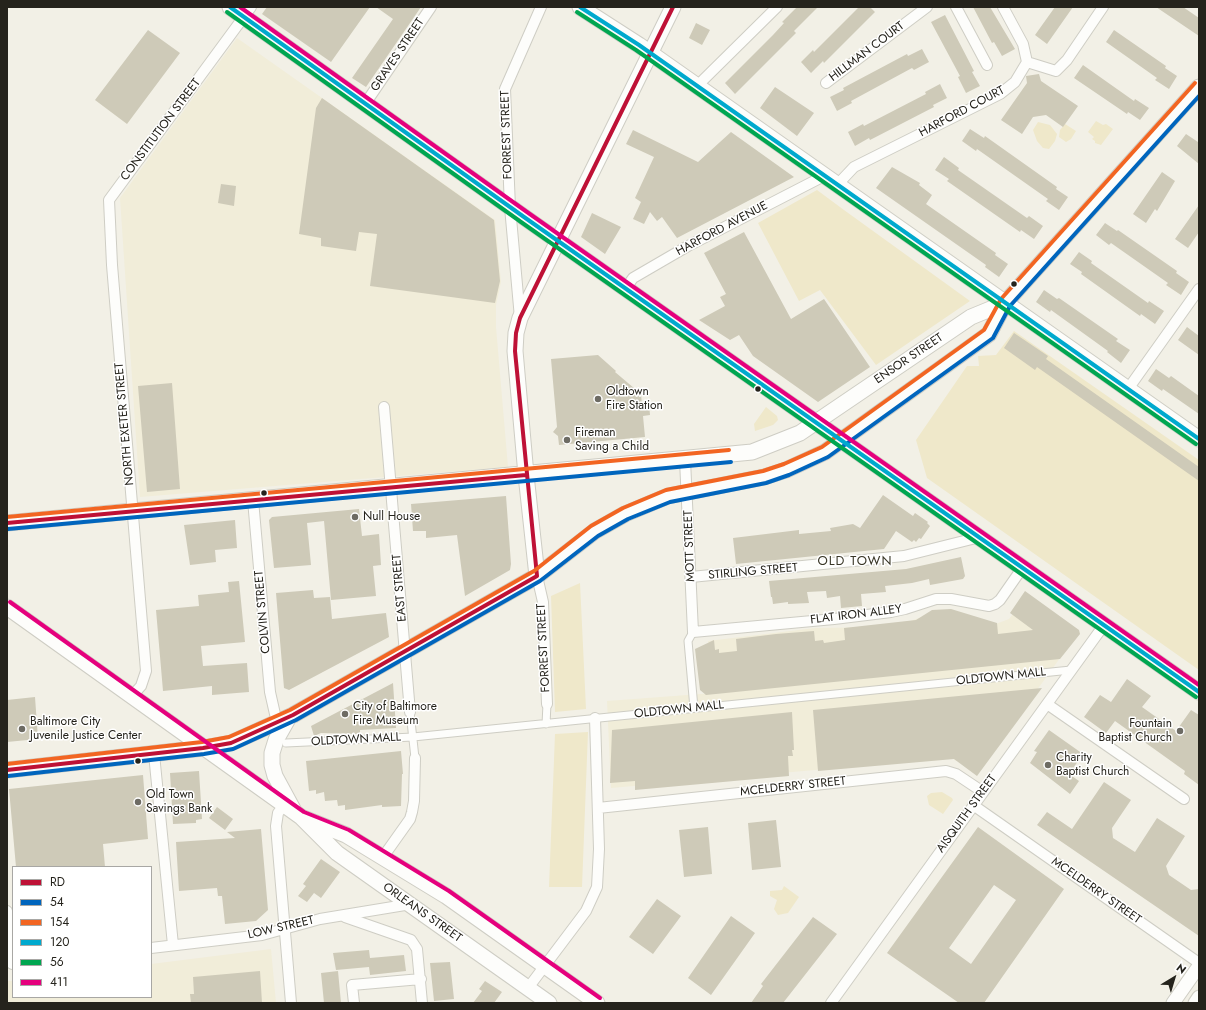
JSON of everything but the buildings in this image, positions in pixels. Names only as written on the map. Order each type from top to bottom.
[{"type":"main road","points":[[230,7],[247,12],[365,104],[1199,692]]},
{"type":"main road","points":[[580,7],[1199,439]]},
{"type":"main road","points":[[520,318],[673,7]]},
{"type":"main road","name":"ENSOR STREET","points":[[7,770],[154,754],[231,743],[283,720],[537,576],[580,542],[612,521],[649,503],[687,492],[751,480],[786,470],[824,452],[989,334],[1005,303],[1199,87]]},
{"type":"main road","name":"ENSOR STREET","points":[[7,523],[685,460],[752,452],[796,435],[971,317],[1005,303]]},
{"type":"main road","name":"FORREST STREET","points":[[520,318],[516,333],[515,351],[537,576]]},
{"type":"main road","name":"ORLEANS STREET","points":[[9,608],[293,812],[337,853],[549,1003]]},
{"type":"main road","points":[[283,720],[272,753],[272,765],[275,776],[293,812]]},
{"type":"main road","name":"ORLEANS STREET","points":[[293,812],[346,835],[446,896],[597,1003]]},
{"type":"main road","points":[[1173,1003],[1199,965]]},
{"type":"main road","points":[[1195,1003],[1199,997]]},
{"type":"street","name":"GRAVES STREET","points":[[365,104],[431,7]]},
{"type":"street","name":"FORREST STREET","points":[[520,318],[510,207],[505,89],[506,83],[541,7]]},
{"type":"street","points":[[696,87],[777,7]]},
{"type":"street","name":"HILLMAN COURT","points":[[826,83],[927,7]]},
{"type":"street","points":[[956,7],[987,65]]},
{"type":"street","points":[[1004,7],[1023,44],[1027,62],[1056,71],[1067,60],[1103,7]]},
{"type":"street","name":"CONSTITUTION STREET","points":[[112,265],[109,200],[247,12]]},
{"type":"street","name":"HARFORD COURT","points":[[837,185],[854,167],[1000,94],[1015,82],[1027,62]]},
{"type":"street","name":"HARFORD AVENUE","points":[[626,288],[633,278],[688,246],[824,176]]},
{"type":"street","name":"NORTH EXETER STREET","points":[[112,265],[146,671],[141,686],[131,697]]},
{"type":"street","points":[[1128,390],[1199,288]]},
{"type":"street","name":"EAST STREET","points":[[384,407],[415,758],[414,801],[410,819],[384,858]]},
{"type":"street","name":"MOTT STREET","points":[[685,460],[693,632]]},
{"type":"street","name":"COLVIN STREET","points":[[253,500],[270,692],[283,720]]},
{"type":"street","name":"STIRLING STREET","points":[[691,577],[904,556],[980,537]]},
{"type":"street","name":"FLAT IRON ALLEY","points":[[693,632],[884,613],[905,610],[936,599],[951,599],[990,606],[1000,600],[1023,567]]},
{"type":"street","name":"FORREST STREET","points":[[537,576],[543,602],[547,704],[546,724]]},
{"type":"street","name":"AISQUITH STREET","points":[[831,1003],[1104,625]]},
{"type":"street","points":[[693,632],[688,641],[694,708]]},
{"type":"street","name":"OLDTOWN MALL","points":[[286,743],[413,737],[1071,670]]},
{"type":"street","points":[[1047,704],[1184,800]]},
{"type":"street","points":[[528,988],[586,911],[597,888],[599,876],[595,718]]},
{"type":"street","points":[[154,754],[173,945]]},
{"type":"street","name":"MCELDERRY STREET","points":[[598,808],[946,770],[956,774],[983,792]]},
{"type":"street","name":"MCELDERRY STREET","points":[[973,805],[1199,965]]},
{"type":"street","points":[[291,1003],[276,826],[278,813],[293,812]]},
{"type":"street","name":"LOW STREET","points":[[152,948],[262,935],[320,919],[411,904]]},
{"type":"street","points":[[7,911],[11,964]]},
{"type":"street","points":[[341,916],[411,940],[417,949],[422,1003]]},
{"type":"street","points":[[354,1003],[352,985],[421,980]]},
{"type":"shaded area","points":[[237,38],[495,220],[501,282],[496,305],[496,327],[508,467],[140,497],[120,198]]},
{"type":"shaded area","points":[[1096,121],[1103,125],[1106,124],[1113,129],[1101,145],[1095,143],[1092,139],[1094,137],[1088,132]]},
{"type":"shaded area","points":[[1038,122],[1050,125],[1057,134],[1055,141],[1049,149],[1043,148],[1037,141],[1033,130]]},
{"type":"shaded area","points":[[1065,124],[1076,131],[1071,139],[1066,142],[1059,137],[1060,130]]},
{"type":"shaded area","points":[[817,190],[970,301],[876,365],[820,290],[799,301],[758,223]]},
{"type":"shaded area","points":[[1014,331],[1199,460],[1199,670],[927,478],[916,440],[967,366],[979,366],[978,356],[996,355]]},
{"type":"shaded area","points":[[766,407],[777,416],[778,420],[773,425],[755,431],[754,424]]},
{"type":"shaded area","points":[[580,583],[586,709],[555,712],[551,596]]},
{"type":"shaded area","points":[[1028,595],[1078,633],[978,772],[951,758],[611,788],[607,701],[714,693],[708,641],[815,628],[894,627],[927,615],[993,625],[1009,619]]},
{"type":"shaded area","points":[[588,732],[582,887],[549,887],[555,734]]},
{"type":"shaded area","points":[[942,792],[953,800],[943,814],[929,805],[927,796],[931,793]]},
{"type":"shaded area","points":[[784,886],[799,897],[788,913],[778,915],[774,909],[777,900],[770,896],[770,891],[782,890]]},
{"type":"shaded area","points":[[271,949],[276,1003],[7,1003],[7,981],[12,981],[12,998],[152,998],[152,964]]},
{"type":"transit line","name":"120","points":[[230,7],[524,217],[1199,692]]},
{"type":"transit line","name":"411","points":[[240,7],[527,212],[1199,685]]},
{"type":"transit line","name":"120","points":[[580,7],[639,45],[1199,439]]},
{"type":"transit line","name":"RD","points":[[537,576],[515,351],[516,333],[520,318],[673,7]]},
{"type":"transit line","name":"56","points":[[227,12],[521,222],[1196,697]]},
{"type":"transit line","name":"56","points":[[577,12],[636,50],[1196,444]]},
{"type":"transit line","name":"154","points":[[7,764],[202,742],[229,737],[290,710],[534,571],[591,526],[623,508],[666,490],[763,471],[784,464],[822,447],[984,330],[1001,299],[1195,83]]},
{"type":"transit line","name":"54","points":[[8,776],[204,754],[233,749],[296,720],[540,581],[598,536],[628,519],[670,502],[766,483],[789,475],[828,457],[993,338],[1010,306],[1199,96]]},
{"type":"transit line","name":"154","points":[[7,517],[729,450]]},
{"type":"transit line","name":"54","points":[[8,529],[731,462]]},
{"type":"transit line","name":"RD","points":[[7,523],[526,475]]},
{"type":"transit line","name":"RD","points":[[7,770],[203,748],[231,743],[293,715],[537,576]]},
{"type":"transit line","name":"411","points":[[10,602],[304,812],[349,830],[449,891],[600,998]]},
{"type":"place","name":"Oldtown Fire Station","points":[[598,399]]},
{"type":"place","name":"Fireman Saving a Child","points":[[567,440]]},
{"type":"place","name":"Null House","points":[[355,517]]},
{"type":"place","name":"City of Baltimore Fire Museum","points":[[345,714]]},
{"type":"place","name":"Baltimore City Juvenile Justice Center","points":[[22,729]]},
{"type":"place","name":"Fountain Baptist Church","points":[[1180,731]]},
{"type":"place","name":"Charity Baptist Church","points":[[1048,765]]},
{"type":"place","name":"Old Town Savings Bank","points":[[138,802]]},
{"type":"district","name":"OLD TOWN","points":[[855,562]]}]
